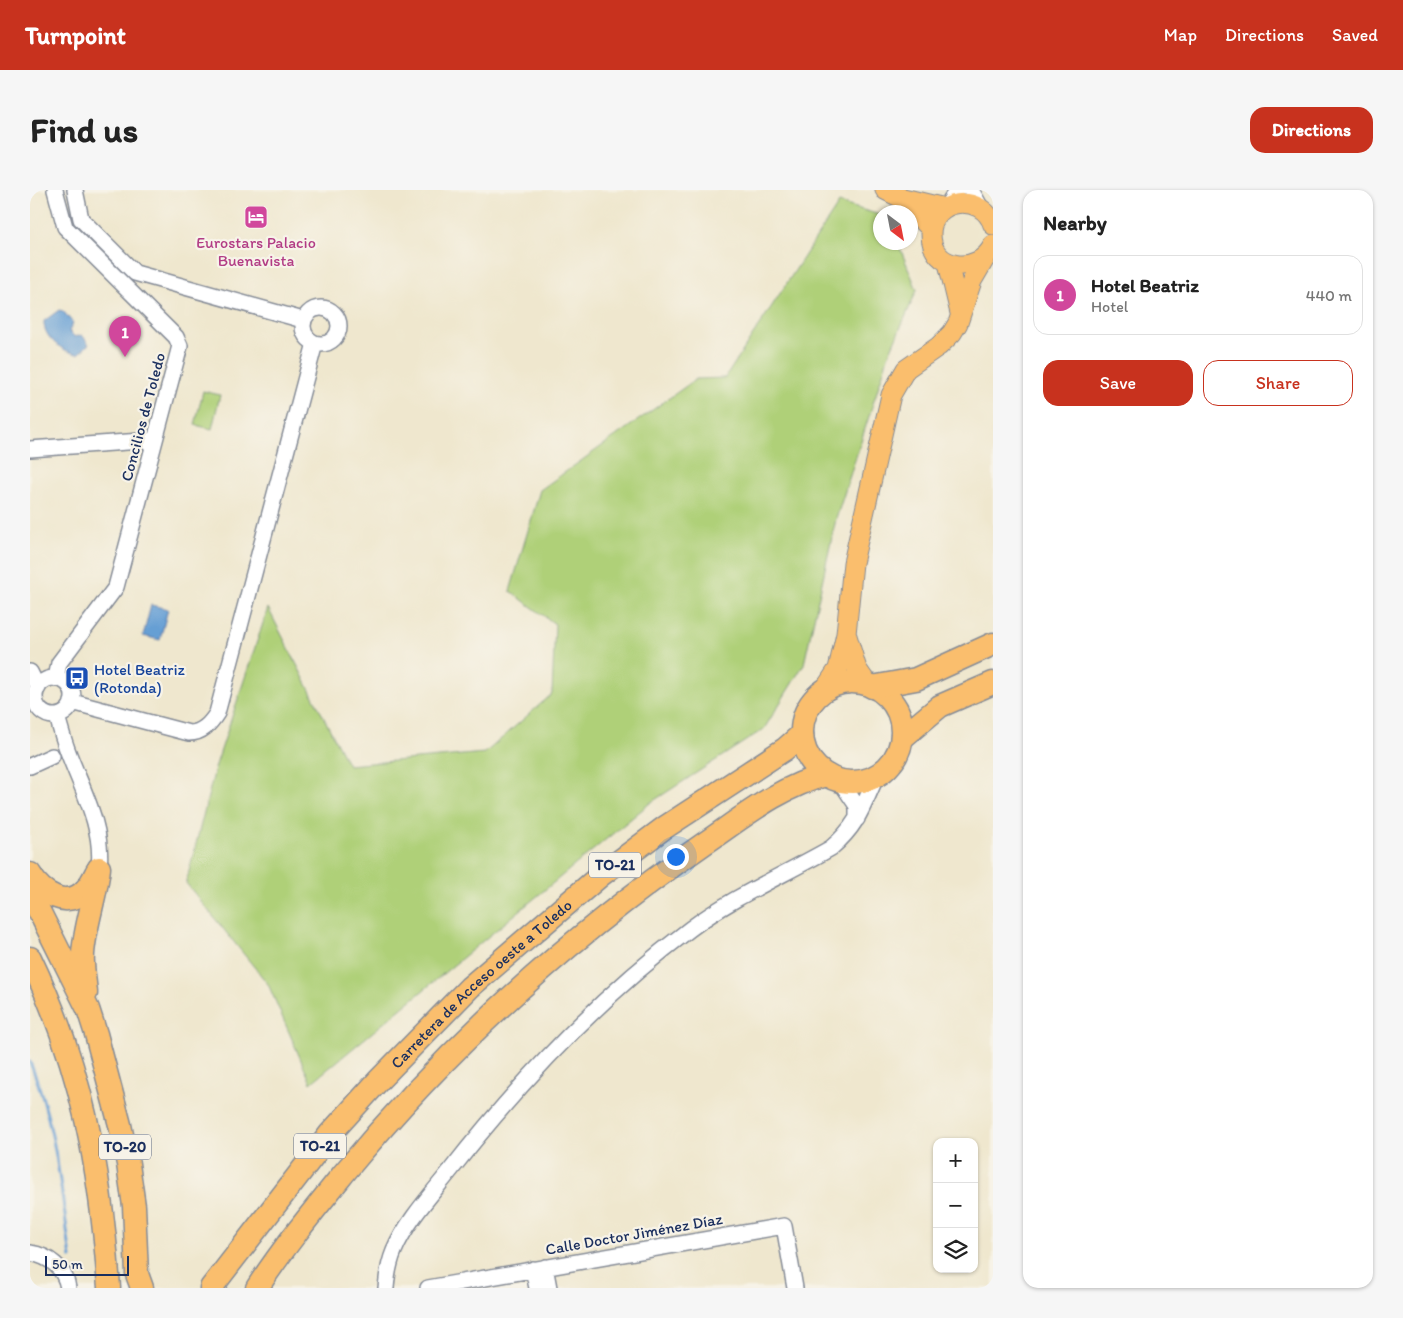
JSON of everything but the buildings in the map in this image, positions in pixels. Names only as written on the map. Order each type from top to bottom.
[{"type":"highway","points":[[833,778],[812,762],[802,734],[804,719],[811,704],[822,693],[844,683],[870,686],[916,679],[993,644]]},
{"type":"highway","points":[[902,738],[940,706],[993,683]]},
{"type":"highway","points":[[870,686],[892,702],[898,714],[902,738],[894,760],[878,775]]},
{"type":"highway","name":"Carretera de Acceso oeste a Toledo","points":[[211,1288],[330,1134],[379,1080],[470,987],[532,931],[601,875],[664,828],[785,749],[802,734]]},
{"type":"highway","name":"Carretera de Acceso oeste a Toledo","points":[[257,1288],[324,1197],[364,1149],[430,1076],[506,1002],[618,906],[674,864],[791,786],[833,778],[859,781],[878,775]]},
{"type":"highway","points":[[30,874],[42,891],[52,897],[72,898],[86,890],[99,868]]},
{"type":"highway","points":[[88,1009],[82,956],[85,932],[96,896],[99,868]]},
{"type":"highway","name":"TO-20","points":[[30,893],[88,1009],[120,1125],[134,1206],[138,1274],[142,1288]]},
{"type":"highway","name":"TO-20","points":[[30,958],[60,1024],[87,1114],[100,1185],[109,1288]]},
{"type":"main road","points":[[892,193],[946,207],[967,203],[988,214]]},
{"type":"main road","points":[[892,193],[931,229]]},
{"type":"main road","points":[[946,207],[939,213],[931,229],[934,249],[948,263],[961,314]]},
{"type":"main road","points":[[948,263],[968,266],[989,251]]},
{"type":"main road","points":[[822,693],[838,668],[846,634],[854,564],[890,395],[906,369],[946,340],[958,323],[972,280],[989,251]]},
{"type":"main road","points":[[846,634],[857,669],[870,686]]},
{"type":"street","name":"Concilios de Toledo","points":[[55,190],[65,227],[176,337],[180,346],[116,587],[59,663],[56,679]]},
{"type":"street","points":[[74,190],[81,219],[135,273],[303,320]]},
{"type":"street","points":[[946,207],[957,190]]},
{"type":"street","points":[[972,190],[988,214]]},
{"type":"street","points":[[321,308],[332,311],[338,320],[339,326],[335,337],[326,343],[315,343],[306,336],[302,326],[303,320],[310,311],[321,308]]},
{"type":"street","points":[[72,702],[189,733],[200,731],[212,721],[217,713],[232,659],[315,343]]},
{"type":"street","points":[[30,449],[155,440]]},
{"type":"street","points":[[30,672],[38,688]]},
{"type":"street","points":[[56,679],[67,684],[71,689],[72,702],[67,711],[57,716],[45,714],[37,705],[36,693],[38,688],[46,681],[56,679]]},
{"type":"street","points":[[57,716],[67,750],[94,816],[100,844],[99,868]]},
{"type":"street","points":[[30,766],[52,756]]},
{"type":"street","points":[[386,1288],[387,1271],[394,1250],[434,1192],[521,1086],[592,1015],[689,929],[728,902],[831,848],[852,828],[878,775]]},
{"type":"street","points":[[833,778],[857,806],[857,818]]},
{"type":"street","name":"Calle Doctor Jiménez Díaz","points":[[428,1288],[784,1226],[795,1288]]},
{"type":"street","points":[[30,1253],[43,1255],[61,1269],[68,1288]]},
{"type":"street","points":[[536,1288],[539,1268]]},
{"type":"street","points":[[539,1268],[549,1288]]},
{"type":"green space","points":[[839,203],[873,213],[873,250],[901,250],[917,290],[889,354],[836,519],[804,664],[764,729],[650,803],[311,1083],[268,984],[186,883],[216,765],[268,608],[348,765],[485,753],[552,694],[555,624],[510,591],[540,490],[696,379],[725,378]]},
{"type":"green space","points":[[203,391],[220,395],[212,429],[195,425]]},
{"type":"water","points":[[59,310],[63,311],[73,323],[69,331],[75,337],[82,335],[89,344],[78,354],[60,347],[47,333],[44,321]]},
{"type":"water","points":[[151,605],[168,609],[160,640],[143,636]]},
{"type":"waterway","points":[[30,1062],[39,1086],[52,1134],[71,1258]]},
{"type":"place","name":"Eurostars Palacio Buenavista","points":[[256,217]]},
{"type":"place","name":"Hotel Beatriz","points":[[125,357]]},
{"type":"place","name":"Hotel Beatriz (Rotonda)","points":[[77,678]]}]
